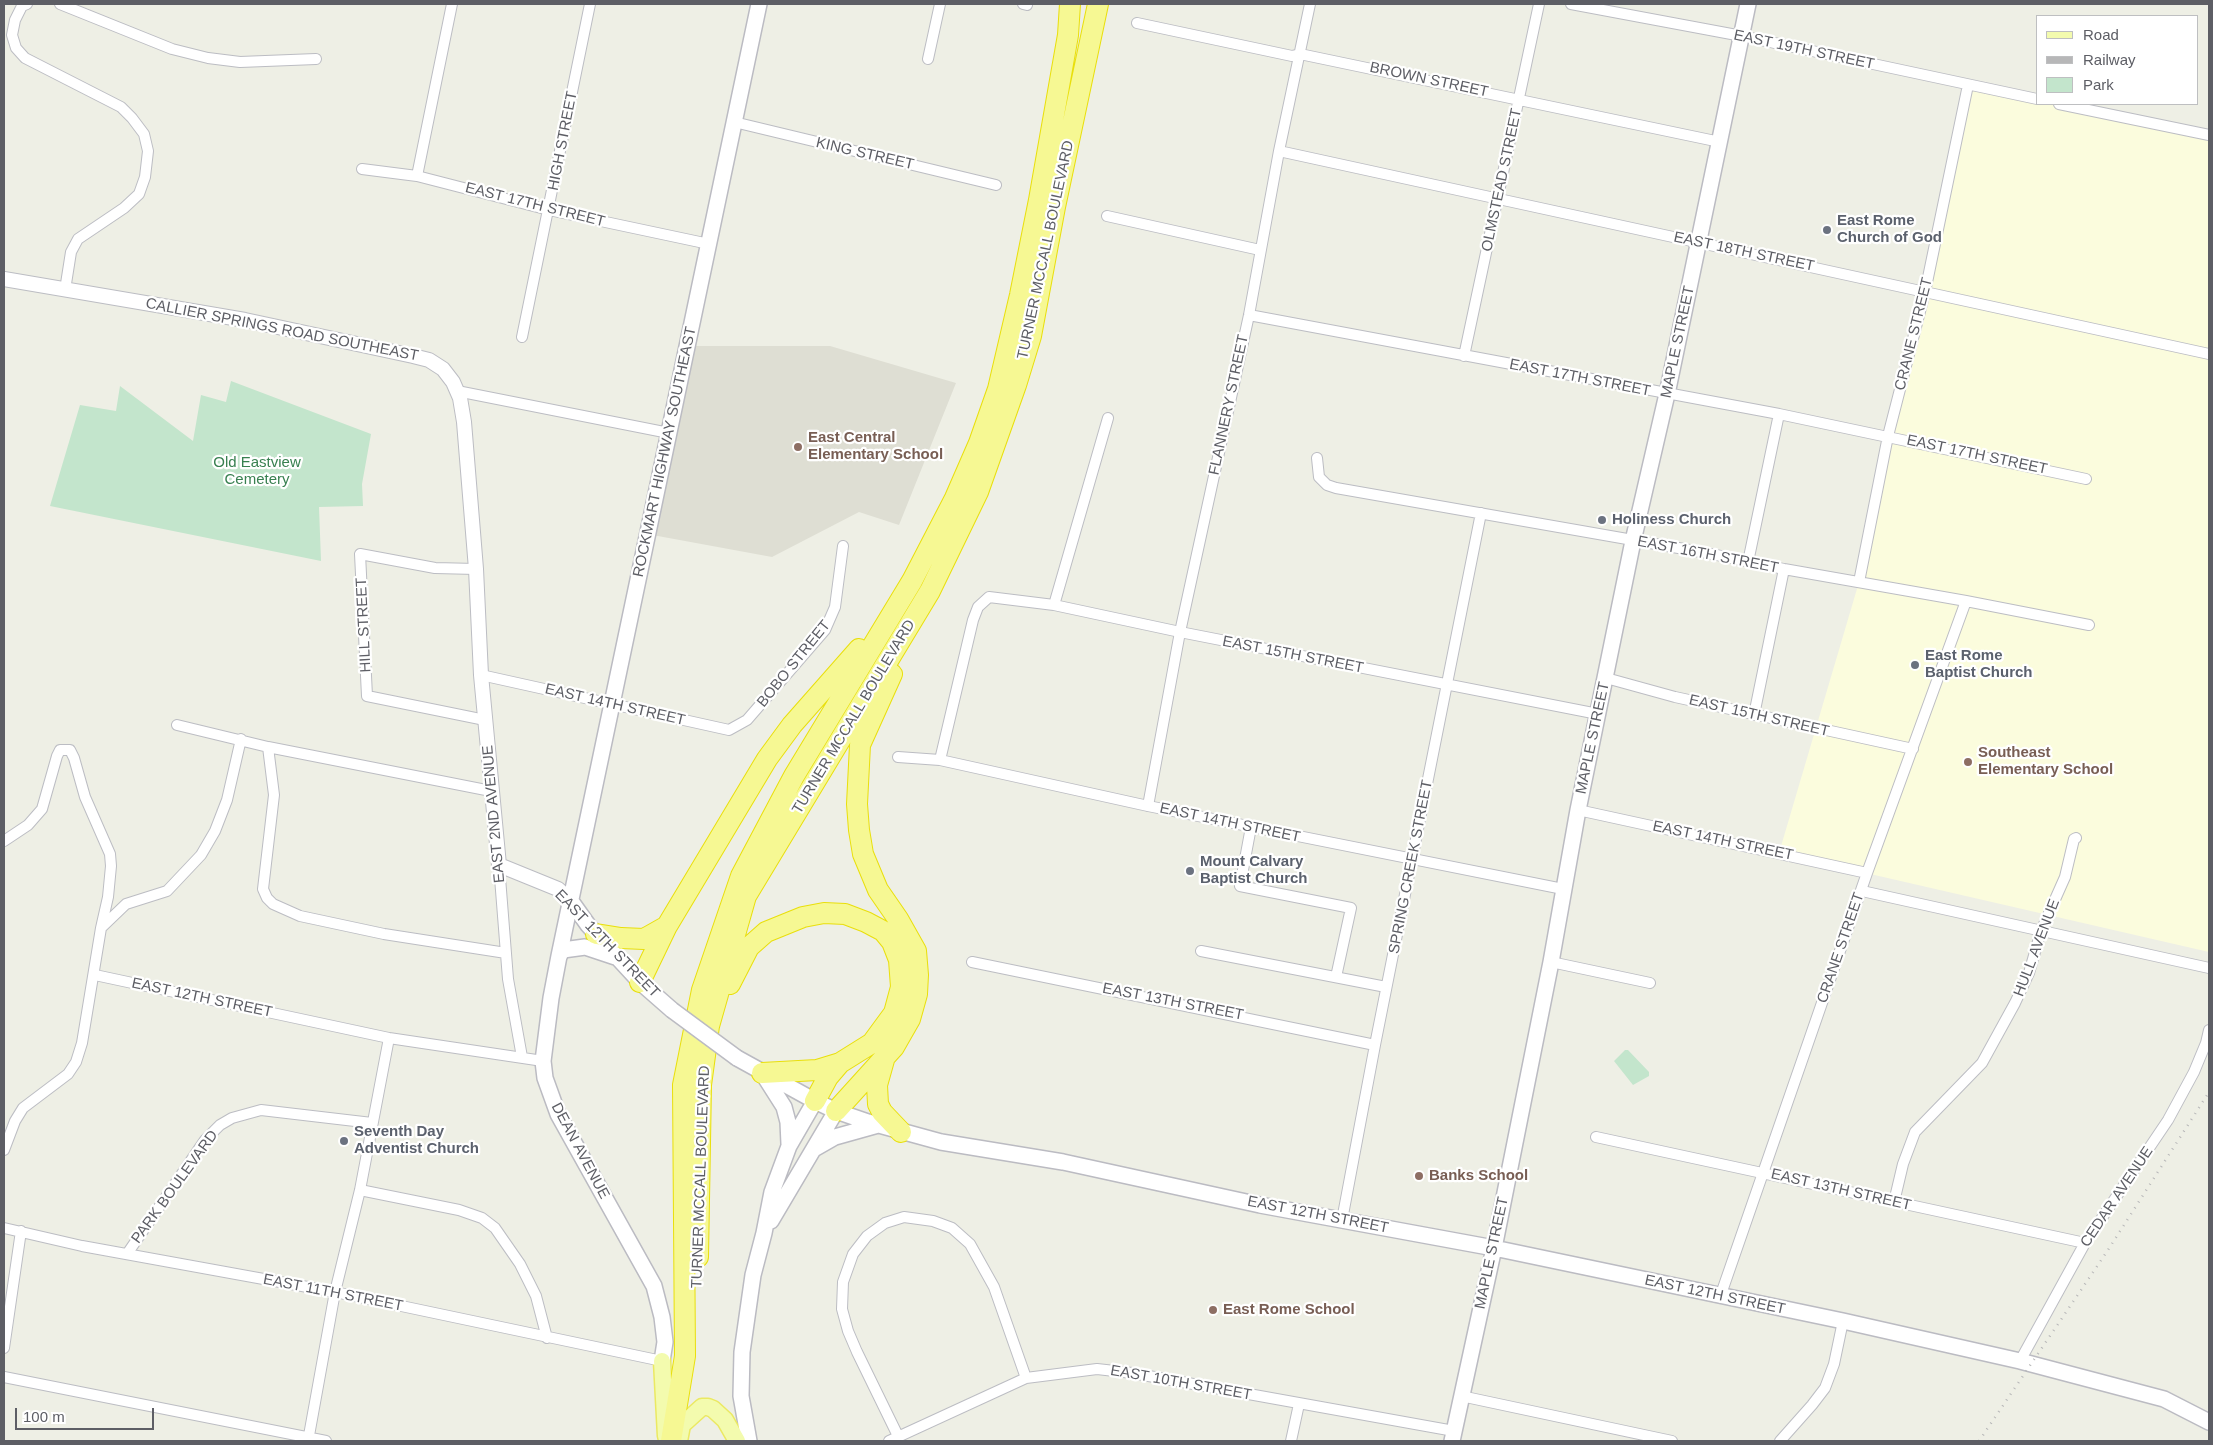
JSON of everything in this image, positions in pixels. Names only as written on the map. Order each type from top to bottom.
[{"type":"highway","name":"TURNER MCCALL BOULEVARD","points":[[677,1436],[685,1356],[683,1085],[702,990],[741,876],[794,776],[912,580],[955,498],[979,443],[998,389],[1039,200],[1068,34],[1070,4]]},
{"type":"highway","name":"TURNER MCCALL BOULEVARD","points":[[677,1436],[698,1349],[701,1084],[709,1026],[746,896],[930,591],[978,492],[1016,385],[1031,336],[1054,207],[1098,4]]},
{"type":"highway","points":[[836,1111],[894,1047],[910,1019],[917,994],[918,963],[916,951],[898,919],[878,890],[863,854],[858,830],[857,804],[860,745],[930,591]]},
{"type":"highway","points":[[640,982],[667,926],[767,759],[792,725],[888,618]]},
{"type":"highway","points":[[709,1026],[750,947],[766,932],[803,917],[824,913],[844,914],[883,931],[892,942],[899,960],[900,987],[894,1013],[872,1043],[840,1063],[817,1070],[762,1073]]},
{"type":"highway","points":[[596,934],[644,939],[667,926]]},
{"type":"highway","points":[[885,1058],[877,1085],[878,1104],[882,1112],[901,1132]]},
{"type":"highway","points":[[815,1101],[828,1077],[840,1063]]},
{"type":"main road","name":"ROCKMART HIGHWAY SOUTHEAST","points":[[571,901],[759,4]]},
{"type":"main road","name":"MAPLE STREET","points":[[1453,1436],[1494,1248],[1551,962],[1578,810],[1633,541],[1668,394],[1748,4]]},
{"type":"main road","name":"EAST 12TH STREET","points":[[571,901],[596,934],[640,982],[672,1010],[737,1058],[836,1111],[878,1125],[941,1142],[1063,1162],[1342,1220],[1494,1248],[1720,1297],[1844,1321],[2020,1361],[2164,1399],[2209,1422]]},
{"type":"main road","name":"DEAN AVENUE","points":[[571,901],[551,998],[543,1061],[545,1078],[558,1114],[654,1286],[662,1317],[665,1342],[662,1361]]},
{"type":"main road","points":[[559,956],[563,950],[585,948],[617,957]]},
{"type":"main road","points":[[762,1073],[784,1107],[788,1122],[789,1146]]},
{"type":"main road","points":[[749,1441],[741,1396],[742,1352],[753,1275],[772,1192],[789,1146],[815,1101]]},
{"type":"main road","points":[[764,1233],[836,1111]]},
{"type":"main road","points":[[811,1151],[835,1137],[878,1125]]},
{"type":"main road","points":[[662,1361],[666,1441]]},
{"type":"main road","points":[[677,1436],[702,1407],[708,1407],[720,1414],[737,1441]]},
{"type":"street","points":[[27,4],[22,6],[15,20],[12,35],[16,48],[25,58],[121,107],[144,134],[148,151],[145,177],[139,194],[124,208],[78,239],[71,252],[65,290]]},
{"type":"street","points":[[60,4],[172,49],[208,58],[240,62],[316,59]]},
{"type":"street","points":[[418,176],[452,4]]},
{"type":"street","name":"HIGH STREET","points":[[522,337],[590,4]]},
{"type":"street","points":[[928,59],[940,4]]},
{"type":"street","name":"FLANNERY STREET","points":[[1148,806],[1180,632],[1249,315],[1279,151],[1310,4]]},
{"type":"street","name":"OLMSTEAD STREET","points":[[1464,356],[1539,4]]},
{"type":"street","name":"EAST 19TH STREET","points":[[1571,4],[1742,36],[2036,99]]},
{"type":"street","name":"BROWN STREET","points":[[1137,23],[1292,56],[1300,54],[1720,142]]},
{"type":"street","name":"CRANE STREET","points":[[1859,582],[1888,436],[1925,292],[1968,85]]},
{"type":"street","points":[[2064,105],[2209,135]]},
{"type":"street","name":"KING STREET","points":[[734,122],[996,185]]},
{"type":"street","name":"EAST 18TH STREET","points":[[1279,151],[2209,354]]},
{"type":"street","name":"EAST 17TH STREET","points":[[362,169],[418,176],[549,210],[709,244]]},
{"type":"street","points":[[1107,216],[1260,250]]},
{"type":"street","name":"CALLIER SPRINGS ROAD SOUTHEAST","points":[[4,279],[245,320],[429,360],[443,369],[457,391],[464,422],[476,569]]},
{"type":"street","name":"EAST 17TH STREET","points":[[1249,315],[1779,414],[2086,479]]},
{"type":"street","points":[[457,391],[669,433]]},
{"type":"street","points":[[1748,562],[1779,414]]},
{"type":"street","points":[[1054,605],[1108,418]]},
{"type":"street","name":"EAST 16TH STREET","points":[[1317,458],[1319,477],[1327,485],[2089,625]]},
{"type":"street","name":"SPRING CREEK STREET","points":[[1342,1220],[1374,1045],[1482,513]]},
{"type":"street","name":"BOBO STREET","points":[[748,720],[825,630],[832,618],[843,546]]},
{"type":"street","name":"HILL STREET","points":[[476,569],[435,568],[360,554],[367,696],[485,720]]},
{"type":"street","name":"EAST 2ND AVENUE","points":[[476,569],[481,675],[506,953],[512,1005],[522,1057]]},
{"type":"street","points":[[1754,715],[1784,569]]},
{"type":"street","name":"EAST 15TH STREET","points":[[940,760],[972,620],[978,607],[988,597],[1054,605],[1180,632],[1598,714]]},
{"type":"street","name":"CRANE STREET","points":[[1720,1297],[1867,873],[1966,601]]},
{"type":"street","name":"EAST 14TH STREET","points":[[481,675],[611,703],[723,730],[736,728],[748,720]]},
{"type":"street","name":"EAST 15TH STREET","points":[[1606,678],[1674,697],[1913,749]]},
{"type":"street","points":[[176,725],[241,739],[268,747],[491,791]]},
{"type":"street","points":[[101,928],[126,904],[166,891],[201,855],[215,831],[227,800],[241,739]]},
{"type":"street","points":[[268,747],[274,795],[263,889],[267,898],[273,904],[300,916],[384,934],[506,953]]},
{"type":"street","points":[[4,841],[28,825],[42,809],[57,756],[60,750],[70,750],[85,797],[110,854],[111,882],[101,928],[95,975],[82,1043],[76,1062],[68,1074],[23,1108],[4,1150]]},
{"type":"street","name":"EAST 14TH STREET","points":[[898,757],[940,760],[1148,806],[1563,889]]},
{"type":"street","name":"EAST 14TH STREET","points":[[1578,810],[1867,873]]},
{"type":"street","points":[[1251,827],[1240,886],[1351,908],[1336,977]]},
{"type":"street","name":"HULL AVENUE","points":[[1894,1202],[1903,1164],[1915,1132],[1958,1090],[1982,1063],[1992,1048],[2029,973],[2042,931],[2065,877],[2074,839],[2076,838]]},
{"type":"street","name":"EAST 12TH STREET","points":[[499,865],[558,889],[571,901]]},
{"type":"street","points":[[1862,891],[2209,968]]},
{"type":"street","points":[[1201,951],[1386,987]]},
{"type":"street","name":"EAST 13TH STREET","points":[[972,962],[1374,1045]]},
{"type":"street","points":[[1551,962],[1650,983]]},
{"type":"street","name":"EAST 12TH STREET","points":[[95,975],[389,1038],[543,1061]]},
{"type":"street","name":"CEDAR AVENUE","points":[[2020,1361],[2085,1243],[2168,1120],[2194,1072],[2206,1044],[2209,1030]]},
{"type":"street","points":[[308,1440],[335,1292],[360,1190],[389,1038]]},
{"type":"street","name":"PARK BOULEVARD","points":[[127,1254],[205,1140],[220,1125],[232,1118],[261,1110],[372,1122]]},
{"type":"street","name":"EAST 13TH STREET","points":[[1596,1137],[2085,1243]]},
{"type":"street","points":[[360,1190],[458,1210],[482,1218],[495,1228],[520,1264],[536,1296],[547,1338]]},
{"type":"street","points":[[893,1438],[848,1331],[842,1309],[843,1282],[853,1254],[867,1236],[885,1223],[904,1217],[933,1220],[952,1228],[970,1244],[994,1287],[1026,1378]]},
{"type":"street","name":"EAST 11TH STREET","points":[[4,1228],[127,1254],[335,1292],[662,1361]]},
{"type":"street","points":[[4,1348],[21,1232]]},
{"type":"street","points":[[1780,1441],[1812,1406],[1825,1388],[1834,1364],[1844,1321]]},
{"type":"street","name":"EAST 10TH STREET","points":[[893,1438],[1026,1378],[1097,1369],[1132,1373],[1299,1404],[1453,1436]]},
{"type":"street","points":[[4,1377],[308,1440],[326,1441]]},
{"type":"street","points":[[1461,1396],[1672,1441]]},
{"type":"street","points":[[1291,1441],[1299,1404]]},
{"type":"shaded area","points":[[1968,85],[2036,105],[2066,105],[2209,134],[2209,952],[1779,853],[1859,582]]},
{"type":"shaded area","name":"East Central Elementary School","points":[[687,346],[830,346],[956,383],[899,525],[859,512],[772,557],[647,534]]},
{"type":"green space","name":"Old Eastview Cemetery","points":[[231,381],[371,434],[362,484],[363,506],[319,507],[321,561],[50,506],[80,405],[116,411],[120,386],[193,441],[201,395],[226,402]]},
{"type":"green space","points":[[1625,1050],[1628,1050],[1649,1072],[1649,1076],[1633,1085],[1614,1061]]},
{"type":"railway","points":[[1979,1441],[2108,1250],[2209,1092]]},
{"type":"place","name":"East Rome Church of God","points":[[1827,230]]},
{"type":"place","name":"East Central Elementary School","points":[[798,447]]},
{"type":"place","name":"Holiness Church","points":[[1602,520]]},
{"type":"place","name":"East Rome Baptist Church","points":[[1915,665]]},
{"type":"place","name":"Southeast Elementary School","points":[[1968,762]]},
{"type":"place","name":"Mount Calvary Baptist Church","points":[[1190,871]]},
{"type":"place","name":"Seventh Day Adventist Church","points":[[344,1141]]},
{"type":"place","name":"Banks School","points":[[1419,1176]]},
{"type":"place","name":"East Rome School","points":[[1213,1310]]}]
